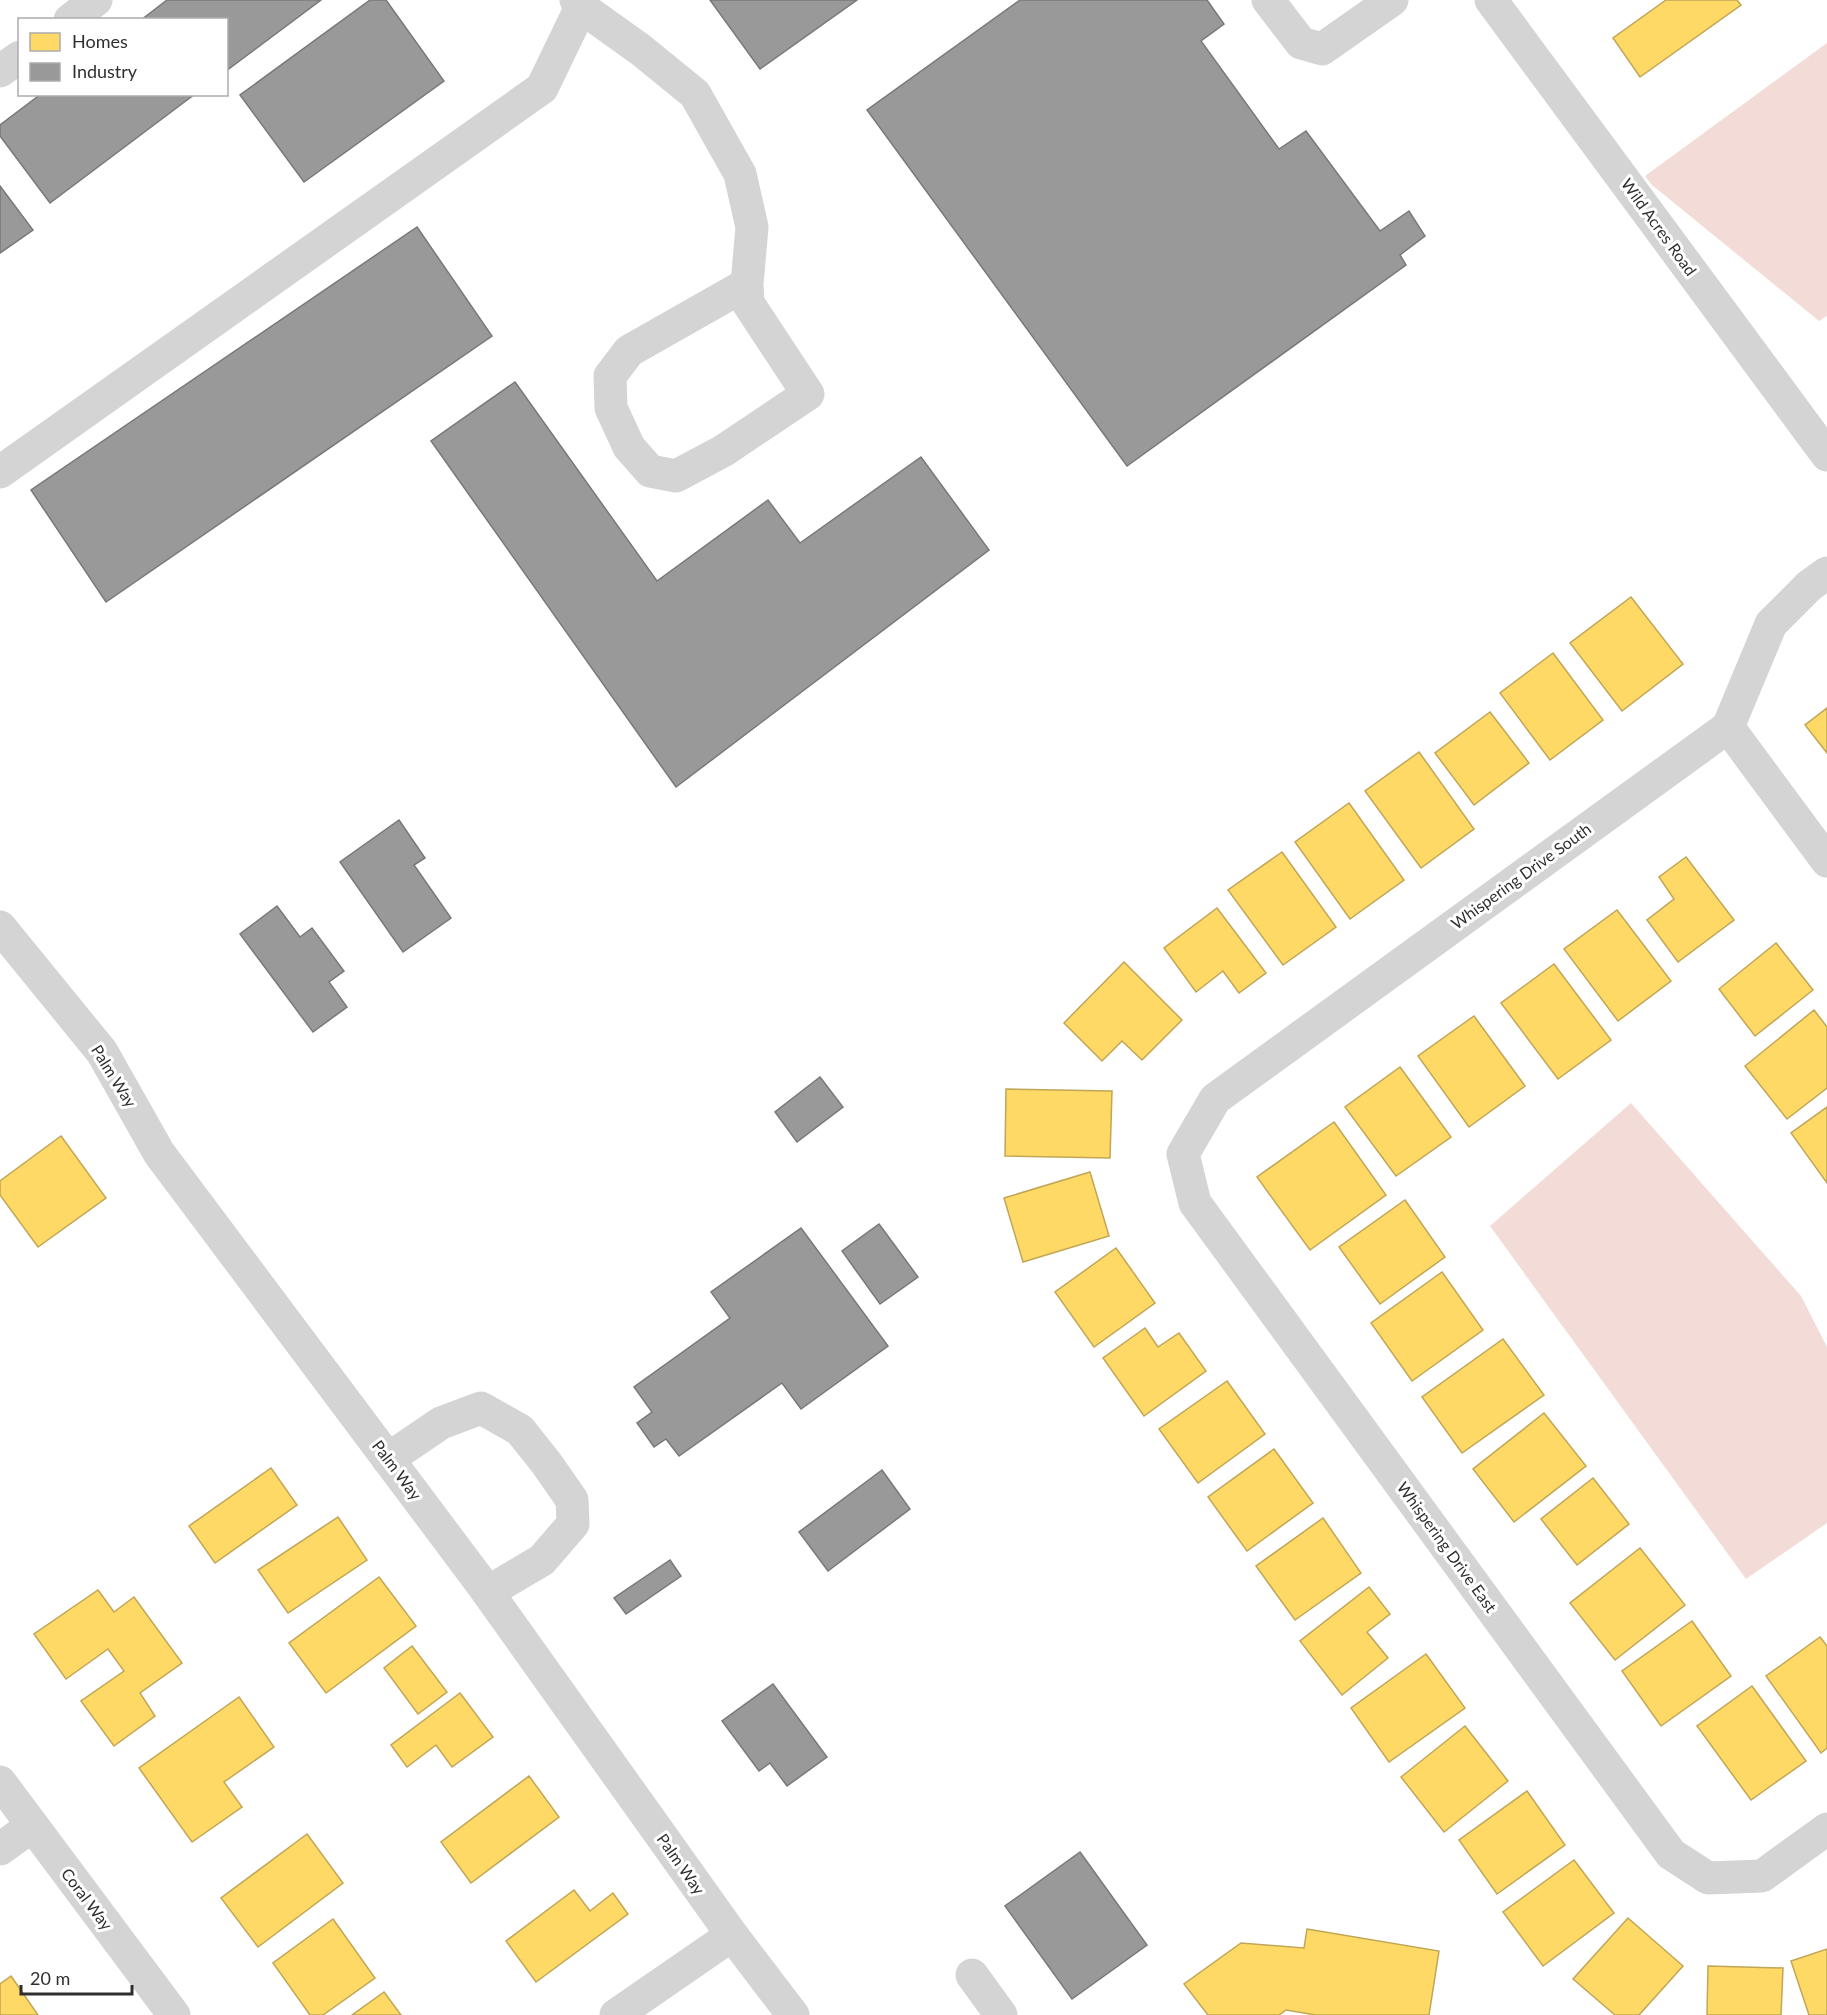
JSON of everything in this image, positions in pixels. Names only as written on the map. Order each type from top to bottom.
[{"type":"street","points":[[73,18],[96,0]]},
{"type":"street","points":[[1268,0],[1301,43],[1322,50],[1392,0]]},
{"type":"street","name":"Wild Acres Road","points":[[1491,0],[1827,455]]},
{"type":"street","points":[[0,472],[542,88],[579,3],[694,94],[740,174],[752,227],[747,284],[748,303],[808,394],[723,451],[676,476],[650,471],[629,447],[611,408],[610,376],[629,351],[747,284]]},
{"type":"street","points":[[0,71],[18,58]]},
{"type":"street","points":[[1827,573],[1809,586],[1771,624],[1728,727],[1827,861]]},
{"type":"street","name":"Whispering Drive South","points":[[1183,1154],[1215,1099],[1728,727]]},
{"type":"street","name":"Palm Way","points":[[0,927],[102,1052],[159,1153],[488,1592],[732,1935],[793,2015]]},
{"type":"street","name":"Whispering Drive East","points":[[1183,1154],[1195,1203],[1671,1854],[1708,1878],[1762,1876],[1827,1830]]},
{"type":"street","points":[[388,1459],[441,1423],[482,1408],[520,1430],[547,1464],[572,1500],[573,1524],[542,1560],[488,1592]]},
{"type":"street","name":"Coral Way","points":[[0,1782],[174,2015]]},
{"type":"street","points":[[0,1849],[32,1826]]},
{"type":"street","points":[[616,2015],[732,1935]]},
{"type":"street","points":[[972,1975],[1001,2015]]},
{"type":"shaded area","points":[[1827,43],[1827,316],[1819,321],[1652,185],[1645,176]]},
{"type":"shaded area","points":[[1631,1103],[1801,1296],[1827,1347],[1827,1523],[1746,1579],[1490,1226]]},
{"type":"building: Homes","points":[[1666,0],[1737,0],[1741,5],[1640,77],[1613,38]]},
{"type":"building: Homes","points":[[1631,597],[1683,664],[1622,711],[1570,643]]},
{"type":"building: Homes","points":[[1553,653],[1603,720],[1550,760],[1500,693]]},
{"type":"building: Homes","points":[[1827,708],[1827,753],[1805,725]]},
{"type":"building: Homes","points":[[1490,712],[1529,763],[1474,805],[1435,753]]},
{"type":"building: Homes","points":[[1419,752],[1474,829],[1421,868],[1365,791]]},
{"type":"building: Homes","points":[[1349,803],[1404,880],[1350,919],[1295,842]]},
{"type":"building: Homes","points":[[1282,852],[1336,927],[1283,965],[1228,890]]},
{"type":"building: Homes","points":[[1686,857],[1734,920],[1678,962],[1647,920],[1674,899],[1659,877]]},
{"type":"building: Homes","points":[[1217,908],[1266,973],[1239,993],[1223,971],[1196,992],[1164,948]]},
{"type":"building: Homes","points":[[1617,910],[1671,981],[1618,1021],[1564,949]]},
{"type":"building: Homes","points":[[1776,943],[1813,990],[1755,1036],[1719,989]]},
{"type":"building: Homes","points":[[1124,962],[1182,1020],[1142,1060],[1122,1041],[1102,1061],[1064,1023]]},
{"type":"building: Homes","points":[[1554,964],[1611,1040],[1558,1079],[1501,1003]]},
{"type":"building: Homes","points":[[1814,1010],[1827,1027],[1827,1088],[1787,1119],[1745,1066]]},
{"type":"building: Homes","points":[[1474,1016],[1525,1086],[1469,1127],[1418,1056]]},
{"type":"building: Homes","points":[[1400,1067],[1451,1137],[1396,1176],[1345,1107]]},
{"type":"building: Homes","points":[[1006,1089],[1112,1091],[1110,1158],[1005,1156]]},
{"type":"building: Homes","points":[[1827,1107],[1827,1183],[1791,1133]]},
{"type":"building: Homes","points":[[1334,1122],[1386,1195],[1310,1250],[1257,1177]]},
{"type":"building: Homes","points":[[61,1136],[106,1198],[38,1247],[0,1195],[0,1181]]},
{"type":"building: Homes","points":[[1090,1172],[1109,1236],[1023,1262],[1004,1198]]},
{"type":"building: Homes","points":[[1405,1200],[1445,1257],[1380,1304],[1339,1247]]},
{"type":"building: Homes","points":[[1116,1248],[1155,1303],[1094,1347],[1055,1292]]},
{"type":"building: Homes","points":[[1442,1272],[1483,1330],[1412,1381],[1371,1323]]},
{"type":"building: Homes","points":[[1145,1328],[1158,1347],[1179,1333],[1206,1371],[1144,1416],[1103,1358]]},
{"type":"building: Homes","points":[[1503,1339],[1544,1395],[1462,1453],[1422,1397]]},
{"type":"building: Homes","points":[[1227,1381],[1265,1434],[1198,1483],[1159,1429]]},
{"type":"building: Homes","points":[[1544,1413],[1586,1466],[1514,1522],[1473,1469]]},
{"type":"building: Homes","points":[[1274,1449],[1313,1503],[1247,1551],[1208,1497]]},
{"type":"building: Homes","points":[[271,1468],[297,1505],[215,1563],[189,1526]]},
{"type":"building: Homes","points":[[1593,1478],[1629,1524],[1577,1565],[1541,1519]]},
{"type":"building: Homes","points":[[338,1517],[367,1560],[288,1613],[258,1570]]},
{"type":"building: Homes","points":[[1323,1518],[1361,1573],[1295,1620],[1256,1566]]},
{"type":"building: Homes","points":[[1640,1548],[1685,1605],[1615,1660],[1570,1603]]},
{"type":"building: Homes","points":[[379,1577],[416,1626],[326,1693],[289,1643]]},
{"type":"building: Homes","points":[[1369,1587],[1390,1614],[1367,1632],[1388,1658],[1342,1695],[1300,1641]]},
{"type":"building: Homes","points":[[98,1590],[114,1612],[134,1597],[182,1663],[140,1693],[155,1716],[114,1746],[81,1701],[124,1671],[108,1649],[66,1679],[34,1634]]},
{"type":"building: Homes","points":[[1692,1621],[1731,1676],[1661,1726],[1622,1671]]},
{"type":"building: Homes","points":[[1820,1637],[1827,1646],[1827,1748],[1821,1753],[1766,1676]]},
{"type":"building: Homes","points":[[412,1646],[447,1692],[418,1714],[384,1668]]},
{"type":"building: Homes","points":[[1426,1654],[1465,1708],[1389,1762],[1351,1708]]},
{"type":"building: Homes","points":[[1752,1686],[1806,1761],[1751,1800],[1697,1726]]},
{"type":"building: Homes","points":[[460,1693],[493,1737],[452,1767],[436,1745],[407,1767],[391,1745]]},
{"type":"building: Homes","points":[[239,1697],[274,1747],[224,1782],[242,1807],[192,1842],[139,1768]]},
{"type":"building: Homes","points":[[1465,1726],[1508,1781],[1444,1832],[1401,1777]]},
{"type":"building: Homes","points":[[529,1776],[559,1817],[471,1883],[441,1842]]},
{"type":"building: Homes","points":[[1527,1791],[1565,1845],[1497,1894],[1459,1840]]},
{"type":"building: Homes","points":[[307,1834],[343,1883],[258,1947],[221,1898]]},
{"type":"building: Homes","points":[[1574,1860],[1614,1913],[1543,1966],[1503,1912]]},
{"type":"building: Homes","points":[[574,1890],[590,1911],[613,1893],[628,1914],[536,1982],[506,1941]]},
{"type":"building: Homes","points":[[1628,1918],[1683,1966],[1639,2015],[1615,2015],[1573,1979]]},
{"type":"building: Homes","points":[[333,1919],[375,1978],[323,2015],[310,2015],[273,1963]]},
{"type":"building: Homes","points":[[1307,1929],[1439,1951],[1429,2015],[1316,2015],[1286,2010],[1279,2015],[1208,2015],[1184,1984],[1241,1943],[1304,1948]]},
{"type":"building: Homes","points":[[1827,1949],[1827,2015],[1809,2015],[1791,1961]]},
{"type":"building: Homes","points":[[1708,1966],[1783,1968],[1781,2015],[1707,2015]]},
{"type":"building: Homes","points":[[11,1976],[38,2015],[0,2015],[0,1984]]},
{"type":"building: Homes","points":[[384,1992],[401,2015],[352,2015]]},
{"type":"building: Industry","points":[[167,0],[321,0],[228,70],[228,18],[144,18]]},
{"type":"building: Industry","points":[[370,0],[386,0],[444,81],[304,182],[240,95]]},
{"type":"building: Industry","points":[[710,0],[857,0],[760,69]]},
{"type":"building: Industry","points":[[1020,0],[1207,0],[1224,24],[1201,41],[1279,149],[1306,131],[1380,231],[1409,211],[1425,236],[1400,255],[1406,265],[1127,466],[867,110]]},
{"type":"building: Industry","points":[[38,96],[192,96],[50,203],[0,136],[0,125]]},
{"type":"building: Industry","points":[[0,186],[33,230],[0,253]]},
{"type":"building: Industry","points":[[417,227],[492,336],[106,602],[31,490]]},
{"type":"building: Industry","points":[[515,382],[657,581],[768,500],[800,543],[921,457],[989,550],[676,787],[431,441]]},
{"type":"building: Industry","points":[[399,820],[425,858],[414,865],[451,918],[403,952],[340,862]]},
{"type":"building: Industry","points":[[277,906],[300,937],[312,928],[344,971],[329,982],[347,1007],[313,1032],[240,934]]},
{"type":"building: Industry","points":[[820,1077],[843,1107],[797,1142],[775,1112]]},
{"type":"building: Industry","points":[[879,1224],[918,1277],[880,1304],[842,1251]]},
{"type":"building: Industry","points":[[801,1228],[888,1346],[801,1409],[782,1383],[679,1456],[666,1439],[654,1447],[637,1423],[652,1412],[634,1387],[730,1318],[711,1292]]},
{"type":"building: Industry","points":[[882,1470],[910,1509],[828,1571],[799,1532]]},
{"type":"building: Industry","points":[[670,1560],[681,1576],[626,1614],[614,1598]]},
{"type":"building: Industry","points":[[773,1684],[827,1757],[787,1786],[770,1763],[759,1771],[722,1721]]},
{"type":"building: Industry","points":[[1080,1852],[1147,1945],[1072,1999],[1005,1906]]}]
